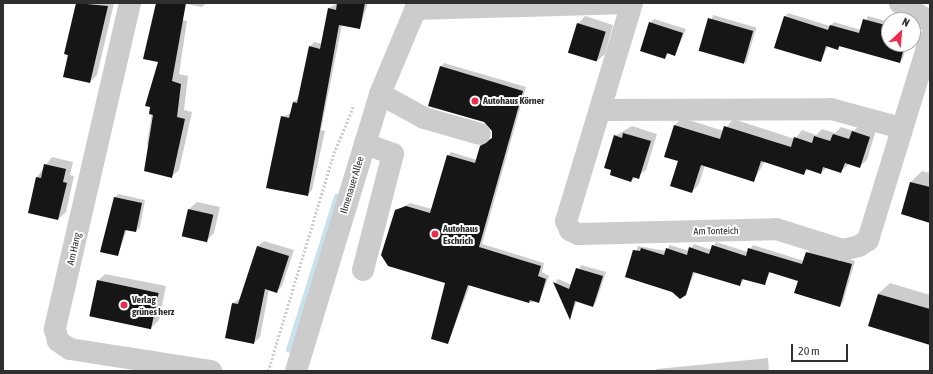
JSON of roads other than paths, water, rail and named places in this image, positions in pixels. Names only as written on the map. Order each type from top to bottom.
[{"type":"street","name":"Am Hang","points":[[130,3],[55,329],[58,340],[70,349],[211,371]]},
{"type":"street","points":[[416,6],[628,3]]},
{"type":"street","name":"Am Tonteich","points":[[632,3],[566,221],[570,230],[578,234],[776,230],[843,250],[859,246],[868,240],[901,128],[930,38]]},
{"type":"street","points":[[900,3],[930,22]]},
{"type":"street","name":"Ilmenauer Allee","points":[[296,371],[380,94],[416,6]]},
{"type":"street","points":[[380,94],[424,118],[480,134]]},
{"type":"street","points":[[600,110],[831,109],[901,128]]},
{"type":"street","points":[[363,270],[393,154],[365,144]]},
{"type":"waterway","points":[[289,350],[337,197]]},
{"type":"place","name":"Autohaus Körner","points":[[475,101]]},
{"type":"place","name":"Autohaus Eschrich","points":[[435,234]]},
{"type":"place","name":"Verlag grünes herz","points":[[124,305]]}]
